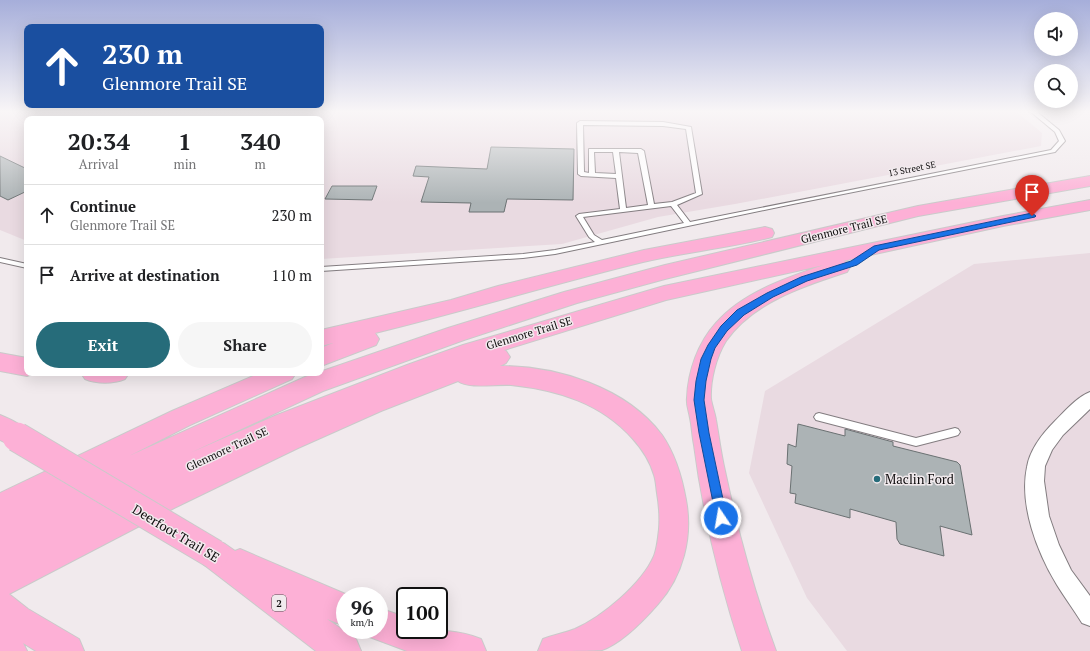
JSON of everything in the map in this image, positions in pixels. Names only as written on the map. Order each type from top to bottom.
[{"type":"highway","name":"Glenmore Trail SE","points":[[0,531],[92,486],[314,384],[456,334],[571,297],[643,278],[918,211],[1087,180]]},
{"type":"highway","name":"Glenmore Trail SE","points":[[0,558],[110,503],[286,422],[415,370],[463,354],[664,293],[1003,221],[1090,205]]},
{"type":"highway","points":[[324,337],[451,307],[498,293],[644,256],[873,213],[918,211]]},
{"type":"highway","points":[[1003,221],[1090,221]]},
{"type":"highway","points":[[759,651],[746,614],[732,563],[718,504],[704,433],[699,400],[701,381],[706,359],[711,347],[724,328],[740,312],[770,295],[804,279],[854,263],[877,248]]},
{"type":"highway","points":[[0,582],[147,507],[332,420],[535,343],[644,306],[664,293]]},
{"type":"highway","points":[[324,356],[451,307]]},
{"type":"highway","points":[[0,362],[24,366]]},
{"type":"highway","points":[[440,379],[492,374],[522,376],[557,382],[586,391],[616,408],[637,424],[646,433],[658,451],[666,468],[671,481],[675,528],[672,547],[666,565],[656,584],[641,600],[608,628],[592,638],[569,649],[555,651]]},
{"type":"highway","points":[[0,507],[181,418],[277,376]]},
{"type":"highway","name":"Deerfoot Trail SE","points":[[8,431],[214,554],[344,651]]},
{"type":"highway","points":[[214,554],[336,606]]},
{"type":"highway","points":[[6,622],[10,651]]},
{"type":"highway","points":[[6,622],[67,651]]},
{"type":"highway","points":[[388,627],[440,647],[469,651]]},
{"type":"street","points":[[1090,399],[1051,435],[1040,454],[1035,472],[1035,493],[1039,515],[1049,544],[1064,576],[1090,614]]},
{"type":"lane","points":[[580,142],[581,174],[619,176]]},
{"type":"lane","points":[[600,242],[591,236],[579,216],[673,204],[699,194],[691,142]]},
{"type":"lane","name":"13 Street SE","points":[[688,224],[1053,151],[1061,142]]},
{"type":"lane","points":[[592,175],[591,150],[641,151],[651,206]]},
{"type":"lane","points":[[616,150],[623,210]]},
{"type":"lane","points":[[324,268],[523,256],[554,252],[688,224],[673,204]]},
{"type":"lane","points":[[0,260],[24,265]]},
{"type":"lane","points":[[820,418],[916,442],[955,432]]},
{"type":"shaded area","points":[[0,142],[24,142],[24,240],[0,230]]},
{"type":"shaded area","points":[[324,142],[1041,142],[1041,146],[735,204],[658,217],[562,244],[324,259]]},
{"type":"shaded area","points":[[1090,253],[1090,651],[847,651],[807,598],[749,473],[765,391],[974,264]]},
{"type":"building","points":[[491,147],[574,149],[573,200],[507,199],[504,212],[469,212],[471,203],[421,202],[429,177],[413,176],[416,166],[487,169]]},
{"type":"building","points":[[0,156],[24,168],[24,192],[8,200],[0,196]]},
{"type":"building","points":[[332,186],[377,186],[372,200],[325,199]]},
{"type":"building","name":"Maclin Ford","points":[[798,424],[845,436],[845,429],[893,442],[893,446],[957,462],[960,465],[972,535],[940,526],[944,556],[900,544],[897,539],[896,522],[850,509],[850,518],[795,503],[796,494],[790,493],[792,466],[787,464],[788,444],[796,447]]},
{"type":"place","name":"Maclin Ford","points":[[877,479]]},
{"type":"route","points":[[721,518],[699,400],[701,381],[706,359],[711,347],[724,328],[740,312],[770,295],[804,279],[854,263],[877,248],[1032,216]]}]
